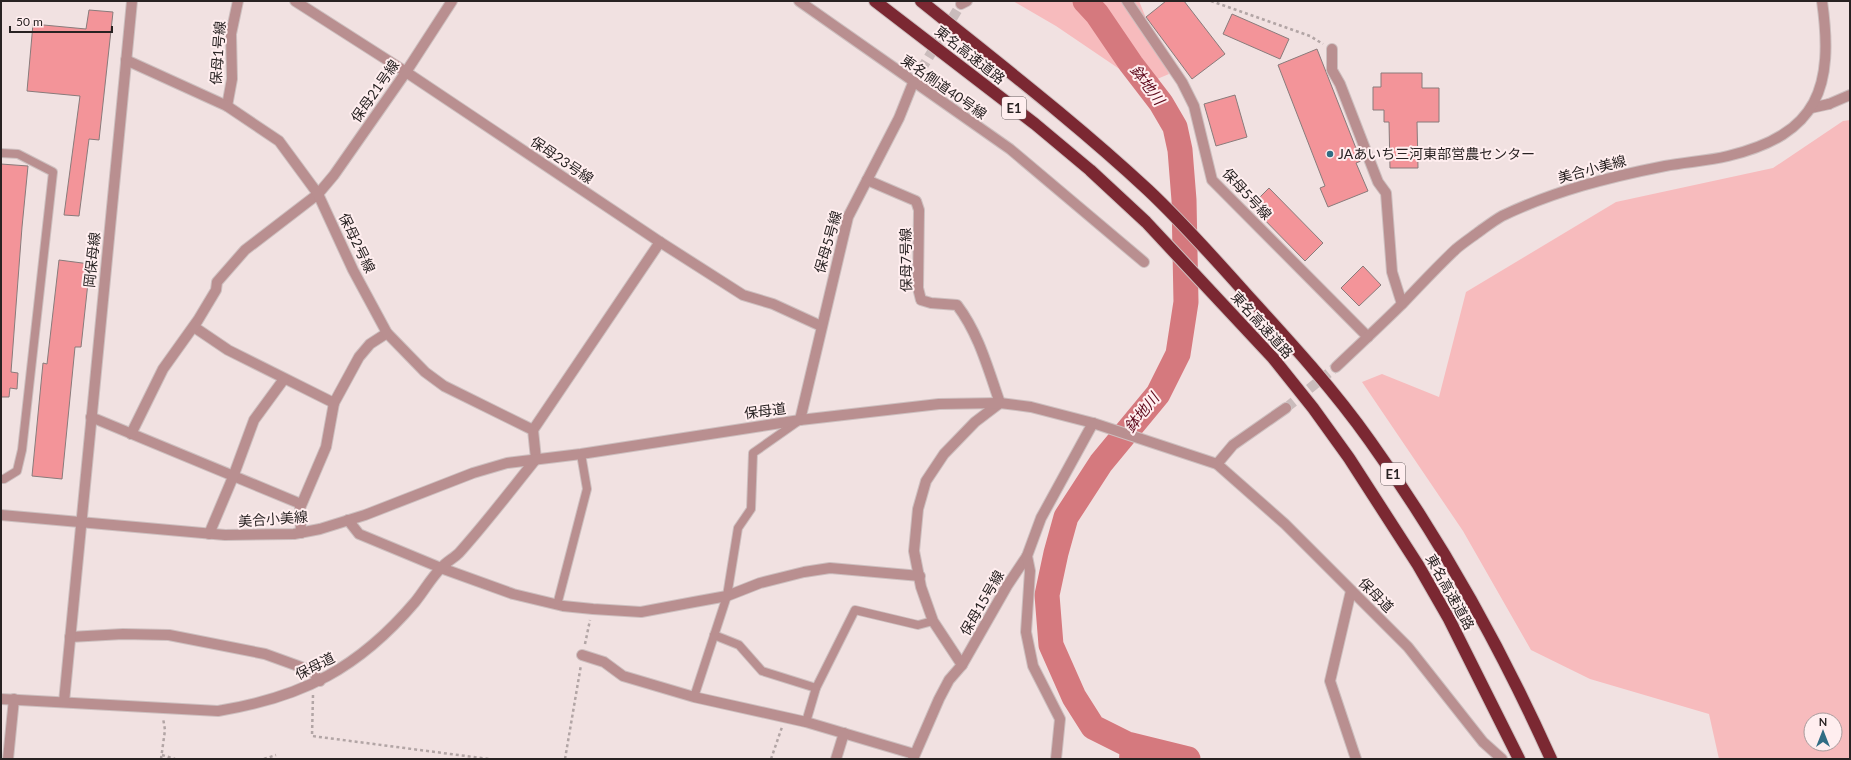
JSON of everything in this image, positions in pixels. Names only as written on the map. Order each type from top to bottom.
[{"type":"highway","name":"東名高速道路","points":[[875,1],[1035,124],[1090,170],[1146,222],[1273,358],[1349,458],[1418,565],[1449,619],[1519,759]]},
{"type":"highway","name":"東名高速道路","points":[[921,1],[1066,118],[1148,191],[1207,250],[1291,343],[1333,393],[1399,482],[1433,534],[1480,617],[1537,727],[1551,759]]},
{"type":"street","name":"岡保母線","points":[[64,702],[80,522],[132,1]]},
{"type":"street","name":"保母1号線","points":[[227,106],[232,79],[231,34],[238,1]]},
{"type":"street","name":"保母23号線","points":[[295,1],[406,72],[660,242],[743,295],[773,304],[821,326]]},
{"type":"street","name":"保母21号線","points":[[131,434],[163,369],[194,326],[216,290],[217,282],[245,250],[318,194],[334,175],[406,72],[452,1]]},
{"type":"street","name":"東名側道40号線","points":[[799,1],[913,83],[1010,149],[1144,262]]},
{"type":"street","name":"保母5号線","points":[[1127,1],[1182,82],[1194,106],[1212,180],[1368,337]]},
{"type":"street","name":"美合小美線","points":[[1336,367],[1402,304],[1457,248],[1500,217],[1546,196],[1611,178],[1666,166],[1728,157],[1776,139],[1795,127],[1811,108],[1821,87],[1826,58],[1825,25],[1822,1]]},
{"type":"street","points":[[1332,49],[1332,70],[1340,84],[1378,182],[1386,193],[1392,272],[1402,304]]},
{"type":"street","name":"保母2号線","points":[[126,60],[227,106],[279,141],[318,194],[353,270],[387,333],[424,372],[444,386],[533,430]]},
{"type":"street","name":"保母5号線","points":[[800,420],[848,217],[899,118],[913,83]]},
{"type":"street","points":[[1811,108],[1830,104],[1850,96]]},
{"type":"street","name":"保母7号線","points":[[867,180],[916,201],[919,210],[918,288],[921,300],[931,303],[957,305],[970,321],[1000,403]]},
{"type":"street","points":[[536,459],[533,430],[660,242]]},
{"type":"street","points":[[194,326],[228,350],[334,403]]},
{"type":"street","points":[[301,533],[299,516],[301,504],[326,447],[334,403],[359,356],[370,344],[387,333]]},
{"type":"street","points":[[209,534],[233,477],[254,420],[284,379]]},
{"type":"street","points":[[962,665],[933,621],[921,587],[914,551],[918,509],[926,481],[944,454],[975,422],[1000,403]]},
{"type":"street","name":"保母道","points":[[14,699],[218,711],[247,706],[316,682],[339,670],[372,646],[415,602],[441,568],[458,554],[536,459],[581,454],[800,420],[939,404],[1000,403],[1031,407],[1093,423],[1217,464],[1285,524],[1408,647],[1483,742],[1502,759]]},
{"type":"street","points":[[1217,464],[1233,445],[1286,408]]},
{"type":"street","points":[[91,417],[301,504]]},
{"type":"street","points":[[1056,759],[1060,719],[1032,666],[1026,632],[1030,571],[1027,556],[1041,518],[1093,423]]},
{"type":"street","name":"美合小美線","points":[[1,515],[209,534],[259,536],[301,533],[348,520],[473,473],[507,463],[536,459]]},
{"type":"street","points":[[348,520],[359,534],[441,568],[513,594],[557,605],[593,610],[641,612],[727,596],[760,583],[804,572],[830,568],[920,576]]},
{"type":"street","name":"保母15号線","points":[[913,757],[950,680],[962,665],[1007,586],[1027,556]]},
{"type":"street","points":[[1351,591],[1330,682],[1356,759]]},
{"type":"street","points":[[70,636],[123,634],[169,635],[265,654],[312,671],[316,682]]},
{"type":"street","points":[[582,655],[604,662],[623,676],[694,697],[806,722],[844,733],[913,757]]},
{"type":"street","points":[[1,699],[14,699],[8,759]]},
{"type":"street","points":[[836,759],[844,733]]},
{"type":"lane","points":[[1,153],[18,154],[53,172],[22,450],[17,471],[4,479],[1,479]]},
{"type":"lane","points":[[694,697],[727,596],[738,528],[751,509],[753,453],[800,420]]},
{"type":"lane","points":[[557,605],[587,489],[581,454]]},
{"type":"lane","points":[[806,722],[816,688],[855,610],[918,625],[933,621]]},
{"type":"lane","points":[[714,635],[740,645],[762,672],[816,688]]},
{"type":"path","points":[[1211,1],[1310,36],[1332,49]]},
{"type":"path","points":[[565,759],[582,655],[593,610]]},
{"type":"path","points":[[316,682],[312,736],[489,759]]},
{"type":"path","points":[[161,759],[165,730],[162,708]]},
{"type":"path","points":[[771,759],[785,717]]},
{"type":"path","points":[[162,755],[175,759]]},
{"type":"path","points":[[264,759],[276,755]]},
{"type":"shaded area","points":[[1013,1],[1139,1],[1169,74],[1143,85],[1056,26]]},
{"type":"shaded area","points":[[1850,120],[1850,759],[1719,759],[1709,714],[1590,679],[1531,650],[1463,531],[1362,382],[1382,374],[1439,397],[1466,292],[1616,202],[1773,168],[1843,121]]},
{"type":"shaded area","points":[[1121,735],[1181,759],[1119,759]]},
{"type":"building","points":[[1166,1],[1184,1],[1225,54],[1192,79],[1146,17]]},
{"type":"building","points":[[89,10],[113,12],[99,140],[89,139],[79,216],[64,215],[80,96],[27,91],[33,24],[86,29]]},
{"type":"building","points":[[1232,14],[1289,39],[1280,59],[1223,34]]},
{"type":"building","points":[[1317,49],[1361,161],[1356,163],[1368,191],[1328,207],[1320,188],[1325,186],[1278,65]]},
{"type":"building","points":[[1381,73],[1422,73],[1422,88],[1439,88],[1439,122],[1417,122],[1418,168],[1390,168],[1389,122],[1384,122],[1384,110],[1373,110],[1373,87],[1381,87]]},
{"type":"building","points":[[1235,95],[1247,137],[1216,146],[1204,104]]},
{"type":"building","points":[[1,164],[28,166],[11,372],[18,373],[17,389],[10,388],[9,397],[1,397]]},
{"type":"building","points":[[1269,188],[1323,243],[1305,261],[1251,206]]},
{"type":"building","points":[[59,260],[90,264],[81,347],[75,347],[62,479],[32,476],[43,363],[47,364]]},
{"type":"building","points":[[1363,266],[1381,285],[1359,306],[1341,288]]},
{"type":"waterway","name":"鉢地川","points":[[1085,1],[1097,14],[1131,64],[1161,103],[1175,127],[1180,150],[1184,200],[1186,302],[1178,354],[1158,394],[1101,463],[1066,517],[1047,595],[1051,645],[1074,697],[1093,727],[1127,744],[1188,759]]},
{"type":"tunnel","points":[[913,83],[961,4]]},
{"type":"tunnel","points":[[1286,408],[1336,367]]},
{"type":"place","name":"JAあいち三河東部営農センター","points":[[1330,154]]}]
